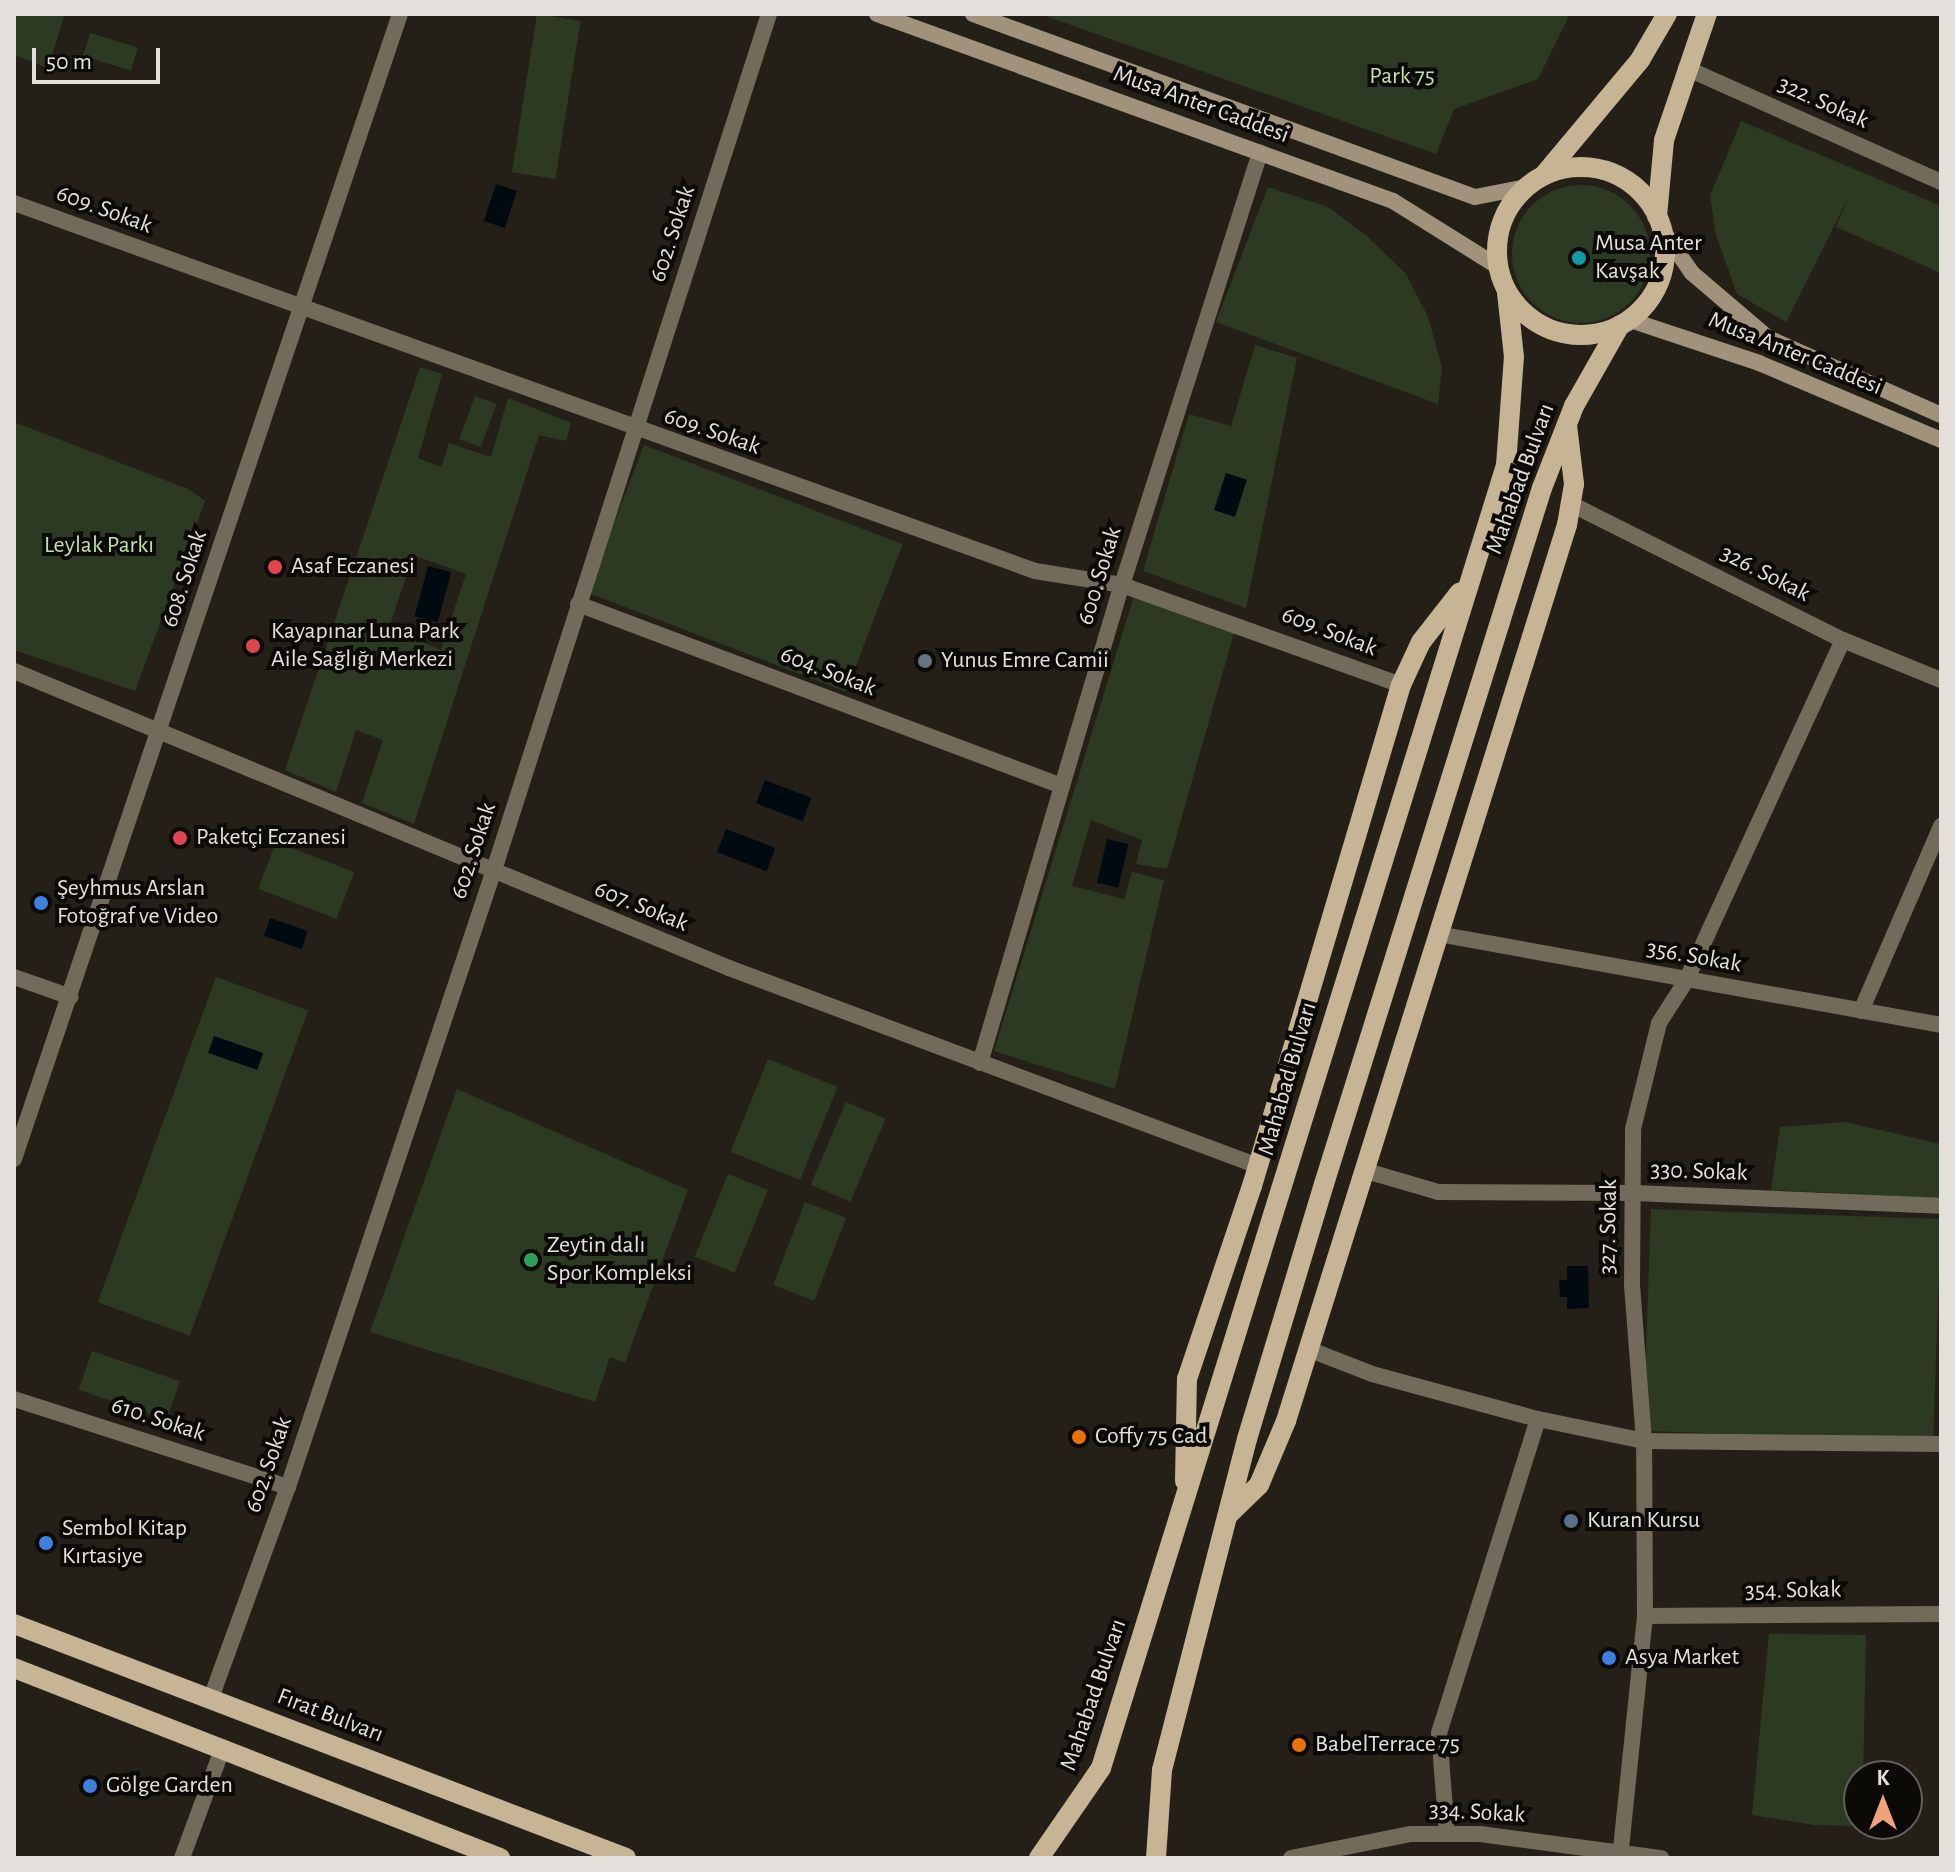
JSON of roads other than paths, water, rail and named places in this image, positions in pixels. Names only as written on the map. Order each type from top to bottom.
[{"type":"main road","name":"Musa Anter Caddesi","points":[[877,14],[1393,201],[1497,266]]},
{"type":"main road","name":"Musa Anter Caddesi","points":[[973,14],[1475,197],[1526,187]]},
{"type":"main road","points":[[1667,14],[1640,60],[1544,175],[1526,187],[1501,222],[1497,266],[1507,293],[1525,315],[1548,330],[1576,336],[1625,323],[1652,296],[1662,276],[1660,224],[1664,140],[1686,68],[1707,14]]},
{"type":"main road","points":[[1544,175],[1593,168],[1617,175],[1637,189],[1660,224]]},
{"type":"main road","name":"Musa Anter Caddesi","points":[[1660,224],[1692,273],[1768,338],[1941,415]]},
{"type":"main road","name":"Mahabad Bulvarı","points":[[1039,1858],[1101,1768],[1184,1505],[1366,901],[1506,465],[1514,357],[1507,293]]},
{"type":"main road","name":"Musa Anter Caddesi","points":[[1625,323],[1759,363],[1941,440]]},
{"type":"main road","name":"Mahabad Bulvarı","points":[[1156,1858],[1162,1770],[1228,1515],[1421,863],[1567,423],[1625,323]]},
{"type":"main road","points":[[1228,1515],[1259,1485],[1308,1349],[1438,934],[1571,504],[1574,484],[1567,423]]},
{"type":"main road","points":[[1184,1505],[1187,1379],[1258,1166],[1401,685],[1421,642],[1470,579]]},
{"type":"main road","name":"Fırat Bulvarı","points":[[14,1624],[626,1858]]},
{"type":"main road","points":[[14,1668],[223,1747],[500,1858]]},
{"type":"street","name":"608. Sokak","points":[[14,1159],[400,14]]},
{"type":"street","name":"602. Sokak","points":[[211,1698],[288,1487],[493,873],[769,14]]},
{"type":"street","name":"322. Sokak","points":[[1686,68],[1941,182]]},
{"type":"street","name":"600. Sokak","points":[[980,1063],[1122,585],[1260,153]]},
{"type":"street","name":"609. Sokak","points":[[14,203],[301,305],[634,430],[1035,571],[1122,585],[1401,685]]},
{"type":"street","name":"326. Sokak","points":[[1571,504],[1843,640],[1941,680]]},
{"type":"street","name":"604. Sokak","points":[[578,604],[1062,786]]},
{"type":"street","name":"327. Sokak","points":[[1620,1855],[1645,1616],[1644,1441],[1632,1286],[1633,1129],[1659,1023],[1686,981],[1843,640]]},
{"type":"street","name":"607. Sokak","points":[[14,671],[161,728],[493,873],[980,1063],[1258,1166]]},
{"type":"street","points":[[1861,1011],[1941,826]]},
{"type":"street","name":"356. Sokak","points":[[1438,934],[1941,1025]]},
{"type":"street","points":[[14,977],[71,997]]},
{"type":"street","name":"330. Sokak","points":[[1363,1170],[1438,1192],[1634,1193],[1941,1206]]},
{"type":"street","points":[[1308,1349],[1372,1374],[1538,1419],[1644,1441],[1941,1444]]},
{"type":"street","name":"610. Sokak","points":[[14,1399],[288,1487]]},
{"type":"street","points":[[1447,1834],[1439,1733],[1538,1419]]},
{"type":"street","name":"354. Sokak","points":[[1645,1616],[1941,1614]]},
{"type":"street","points":[[182,1858],[223,1747]]},
{"type":"street","name":"334. Sokak","points":[[1291,1858],[1410,1834],[1447,1834],[1661,1858]]},
{"type":"place","name":"Musa Anter Kavşak","points":[[1579,258]]},
{"type":"place","name":"Asaf Eczanesi","points":[[275,567]]},
{"type":"place","name":"Kayapınar Luna Park Aile Sağlığı Merkezi","points":[[253,646]]},
{"type":"place","name":"Yunus Emre Camii","points":[[925,661]]},
{"type":"place","name":"Paketçi Eczanesi","points":[[180,838]]},
{"type":"place","name":"Şeyhmus Arslan Fotoğraf ve Video","points":[[41,903]]},
{"type":"place","name":"Zeytin dalı Spor Kompleksi","points":[[531,1260]]},
{"type":"place","name":"Coffy 75 Cad","points":[[1079,1437]]},
{"type":"place","name":"Kuran Kursu","points":[[1571,1521]]},
{"type":"place","name":"Sembol Kitap Kırtasiye","points":[[46,1543]]},
{"type":"place","name":"Asya Market","points":[[1609,1658]]},
{"type":"place","name":"BabelTerrace 75","points":[[1299,1745]]},
{"type":"place","name":"Gölge Garden","points":[[90,1786]]},
{"type":"park label","name":"Park 75","points":[[1402,77]]},
{"type":"park label","name":"Leylak Parkı","points":[[99,546]]}]
